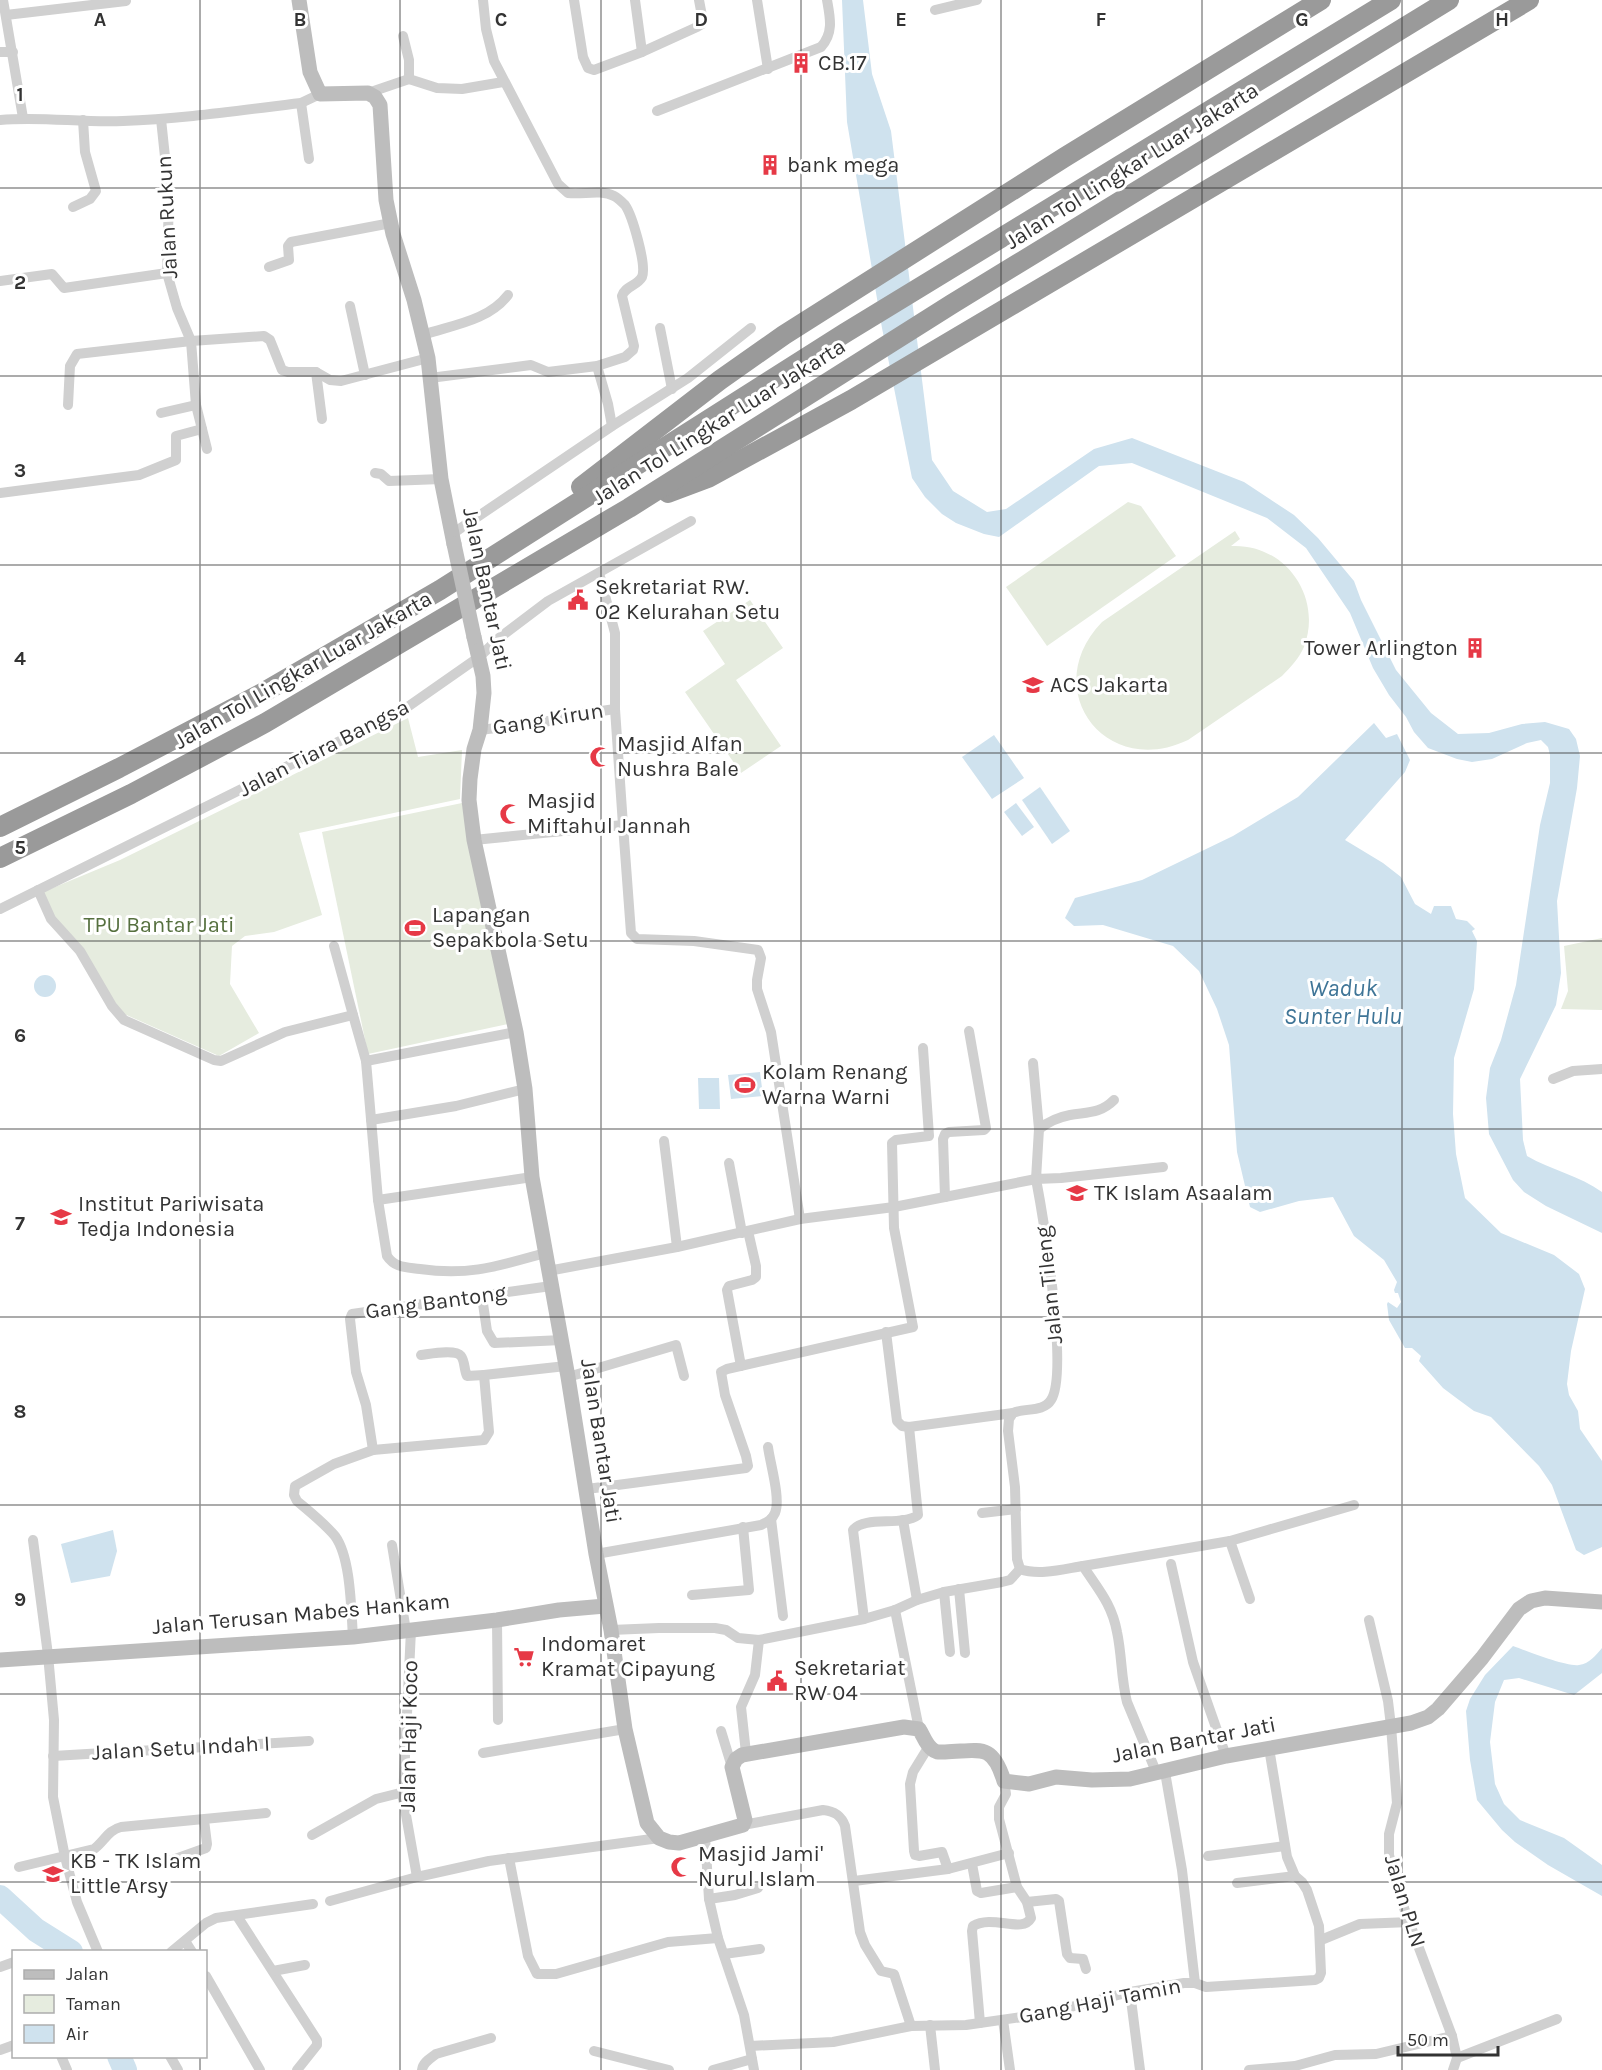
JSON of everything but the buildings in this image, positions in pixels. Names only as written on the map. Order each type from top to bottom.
[{"type":"highway","points":[[484,562],[720,380],[784,335],[1065,157],[1321,0]]},
{"type":"highway","name":"Jalan Tol Lingkar Luar Jakarta","points":[[0,827],[264,692],[484,562],[845,333],[1391,0]]},
{"type":"highway","name":"Jalan Tol Lingkar Luar Jakarta","points":[[4,856],[131,794],[266,723],[629,508],[952,304],[1449,0]]},
{"type":"highway","points":[[1503,16],[1517,0]]},
{"type":"highway","points":[[629,508],[708,478],[851,400],[1529,0]]},
{"type":"street","points":[[3,0],[23,118]]},
{"type":"street","points":[[299,0],[310,72],[320,94]]},
{"type":"street","points":[[430,378],[526,366],[535,366],[548,372],[597,366],[621,359],[633,350],[622,296],[625,290],[640,280],[643,271],[637,237],[626,206],[616,197],[597,192],[572,193],[562,189],[503,81],[489,46],[483,0]]},
{"type":"street","points":[[574,0],[583,57],[588,68],[594,70],[642,52],[702,24],[699,0]]},
{"type":"street","points":[[757,0],[768,69]]},
{"type":"street","points":[[657,111],[813,51],[826,41],[830,24],[826,0]]},
{"type":"street","points":[[935,10],[977,0]]},
{"type":"street","points":[[6,15],[126,1]]},
{"type":"street","points":[[639,1],[642,52]]},
{"type":"street","points":[[403,36],[409,60],[409,79]]},
{"type":"street","points":[[0,52],[13,52]]},
{"type":"street","points":[[0,120],[23,118],[120,121],[161,118],[301,103],[320,94],[368,93],[409,79],[437,88],[462,89],[503,81]]},
{"type":"street","name":"Jalan Bantar Jati","points":[[368,93],[375,97],[381,111],[383,174],[391,223],[428,358],[441,479],[483,684],[480,730],[474,748],[470,779],[469,800],[474,840],[516,1032],[525,1089],[532,1177],[611,1630],[625,1729],[647,1823],[659,1838]]},
{"type":"street","points":[[301,103],[309,159]]},
{"type":"street","name":"Jalan Rukun","points":[[161,118],[169,195],[167,273],[177,308],[191,341],[196,405],[207,449]]},
{"type":"street","points":[[73,207],[90,199],[96,191],[85,152],[83,120]]},
{"type":"street","points":[[269,267],[289,260],[288,246],[291,242],[391,223]]},
{"type":"street","points":[[0,281],[52,274],[64,288],[167,273]]},
{"type":"street","points":[[423,335],[480,318],[498,307],[508,295]]},
{"type":"street","points":[[350,306],[365,375]]},
{"type":"street","points":[[660,328],[672,388]]},
{"type":"street","points":[[453,539],[612,426],[688,378],[751,328]]},
{"type":"street","points":[[69,405],[69,366],[77,354],[191,341],[266,336],[270,340],[282,370],[316,372],[335,381],[428,358]]},
{"type":"street","points":[[597,366],[612,426]]},
{"type":"street","points":[[316,372],[322,419]]},
{"type":"street","points":[[161,413],[196,405]]},
{"type":"street","points":[[0,493],[144,474],[176,460],[176,436],[202,429]]},
{"type":"street","points":[[375,473],[381,474],[389,481],[441,479]]},
{"type":"street","name":"Jalan Tiara Bangsa","points":[[0,909],[314,753],[396,715],[479,657],[548,601],[691,521]]},
{"type":"street","points":[[600,573],[615,633],[615,709],[631,933],[637,939],[694,941],[756,948],[760,956],[757,989],[771,1032],[800,1219]]},
{"type":"street","name":"Gang Kirun","points":[[480,730],[544,722],[615,709]]},
{"type":"street","points":[[474,840],[623,825]]},
{"type":"street","points":[[38,890],[51,919],[80,951],[112,1006],[124,1020],[214,1060],[221,1061],[285,1032],[353,1015]]},
{"type":"street","points":[[334,946],[366,1062],[378,1200],[387,1256],[391,1262],[399,1266],[445,1272],[469,1272],[545,1253]]},
{"type":"street","points":[[945,1197],[943,1138],[945,1134],[986,1128],[969,1031]]},
{"type":"street","points":[[366,1062],[516,1032]]},
{"type":"street","points":[[587,1489],[746,1468],[748,1466],[746,1456],[725,1395],[722,1372],[886,1332],[911,1329],[914,1325],[894,1228],[892,1143],[896,1140],[929,1136],[923,1048]]},
{"type":"street","name":"Jalan Tileng","points":[[909,1427],[1012,1413],[1046,1405],[1051,1401],[1054,1392],[1057,1351],[1056,1328],[1036,1179],[1039,1129],[1033,1063]]},
{"type":"street","points":[[1553,1079],[1573,1071],[1602,1069]]},
{"type":"street","points":[[371,1120],[456,1106],[525,1089]]},
{"type":"street","points":[[1039,1129],[1047,1123],[1071,1115],[1097,1112],[1114,1100]]},
{"type":"street","points":[[664,1141],[677,1247]]},
{"type":"street","points":[[729,1163],[745,1232],[756,1266],[756,1276],[752,1280],[729,1286],[727,1290],[741,1366]]},
{"type":"street","points":[[550,1279],[800,1219],[894,1207],[1036,1179],[1081,1177],[1163,1167]]},
{"type":"street","points":[[378,1200],[532,1177]]},
{"type":"street","name":"Gang Bantong","points":[[373,1450],[366,1405],[357,1372],[350,1316],[354,1313],[482,1297],[550,1279]]},
{"type":"street","points":[[482,1297],[487,1331],[494,1343],[562,1340]]},
{"type":"street","points":[[864,1619],[853,1530],[859,1525],[914,1518],[918,1513],[909,1427],[902,1426],[897,1421],[886,1332]]},
{"type":"street","points":[[421,1355],[448,1352],[458,1354],[467,1376],[484,1376],[567,1371],[676,1345],[684,1376]]},
{"type":"street","points":[[352,1637],[350,1592],[341,1548],[334,1535],[297,1500],[294,1490],[298,1482],[334,1464],[373,1450],[484,1440],[489,1432],[484,1376]]},
{"type":"street","points":[[1012,1413],[1008,1431],[1016,1509],[1016,1547],[1020,1569]]},
{"type":"street","points":[[596,1554],[761,1525],[771,1519],[776,1511],[776,1498],[768,1447]]},
{"type":"street","points":[[1020,1569],[1046,1571],[1230,1541],[1354,1505]]},
{"type":"street","points":[[982,1513],[1016,1509]]},
{"type":"street","points":[[771,1519],[783,1616]]},
{"type":"street","points":[[903,1520],[917,1600]]},
{"type":"street","points":[[692,1595],[749,1590],[742,1527]]},
{"type":"street","points":[[33,1540],[54,1720],[53,1797],[77,1902],[97,1950]]},
{"type":"street","points":[[1230,1541],[1250,1599]]},
{"type":"street","name":"Jalan Haji Koco","points":[[392,1545],[409,1630],[404,1792],[417,1877]]},
{"type":"street","points":[[1171,1564],[1193,1662],[1226,1756]]},
{"type":"street","points":[[1083,1566],[1102,1592],[1113,1616],[1120,1650],[1124,1690],[1161,1773],[1182,1870],[1195,1983]]},
{"type":"street","points":[[611,1630],[715,1628],[726,1630],[738,1638],[759,1640],[864,1619],[944,1592],[1010,1580],[1020,1569]]},
{"type":"street","points":[[959,1589],[965,1653]]},
{"type":"street","points":[[944,1592],[950,1652]]},
{"type":"street","name":"Jalan Bantar Jati","points":[[1004,1781],[1029,1784],[1056,1777],[1092,1780],[1130,1779],[1226,1756],[1419,1720],[1438,1709],[1482,1658],[1519,1609],[1531,1601],[1545,1598],[1602,1602]]},
{"type":"street","name":"Jalan Terusan Mabes Hankam","points":[[0,1660],[48,1655],[352,1637],[605,1606]]},
{"type":"street","points":[[896,1610],[919,1729],[928,1746],[937,1752],[979,1751],[992,1755],[998,1762],[1004,1781],[1006,1794],[999,1808],[999,1819],[1017,1887],[1027,1902],[1031,1918],[1025,1924],[1015,1925],[999,1921],[978,1923],[972,1928],[980,2023]]},
{"type":"street","points":[[497,1620],[498,1720]]},
{"type":"street","name":"Jalan PLN","points":[[1369,1620],[1388,1701],[1391,1726],[1397,1803],[1389,1834],[1389,1855],[1410,1922],[1452,2036],[1457,2058]]},
{"type":"street","points":[[746,1753],[741,1707],[755,1675],[759,1640]]},
{"type":"street","points":[[732,1767],[736,1759],[746,1753],[904,1727],[919,1729]]},
{"type":"street","points":[[483,1753],[625,1729]]},
{"type":"street","points":[[722,1731],[745,1821],[743,1825]]},
{"type":"street","name":"Jalan Setu Indah I","points":[[53,1756],[309,1741]]},
{"type":"street","points":[[928,1746],[913,1772],[910,1784],[914,1851],[915,1855],[919,1856],[942,1852],[948,1869]]},
{"type":"street","name":"Gang Haji Tamin","points":[[750,2046],[833,2042],[911,2026],[1003,2020],[1058,2011],[1130,1992],[1195,1983],[1206,1987],[1315,1980],[1322,1973],[1319,1926],[1307,1890],[1295,1876],[1285,1846],[1269,1748]]},
{"type":"street","points":[[312,1835],[376,1799],[404,1792]]},
{"type":"street","points":[[330,1901],[417,1877],[509,1858],[659,1838],[679,1843],[743,1825],[823,1810],[834,1812],[841,1817],[845,1826],[862,1938],[881,1971],[894,1974],[911,2026]]},
{"type":"street","points":[[19,1867],[94,1849],[101,1844],[111,1830],[121,1827],[266,1813]]},
{"type":"street","points":[[164,1863],[206,1848],[204,1820]]},
{"type":"street","points":[[705,1836],[709,1899],[718,1938],[742,2008],[753,2065],[713,2070]]},
{"type":"street","points":[[1208,1856],[1285,1846]]},
{"type":"street","points":[[855,1881],[948,1869],[1009,1852]]},
{"type":"street","points":[[509,1858],[528,1956],[537,1974],[556,1974],[668,1942],[718,1938]]},
{"type":"street","points":[[972,1864],[976,1892],[1017,1887]]},
{"type":"street","points":[[1237,1883],[1295,1876]]},
{"type":"street","points":[[709,1899],[758,1888]]},
{"type":"street","points":[[1027,1902],[1056,1899],[1059,1901],[1068,1958],[1082,1957],[1086,1969]]},
{"type":"street","points":[[174,1950],[210,1920],[313,1904]]},
{"type":"street","points":[[237,1916],[317,2040],[317,2044],[297,2070]]},
{"type":"street","points":[[1321,1940],[1360,1924],[1410,1922]]},
{"type":"street","points":[[185,1941],[191,1950]]},
{"type":"street","points":[[724,1954],[760,1949]]},
{"type":"street","points":[[273,1971],[305,1965]]},
{"type":"street","points":[[207,1978],[260,2070]]},
{"type":"street","points":[[1130,1992],[1140,2070]]},
{"type":"street","points":[[1453,2070],[1457,2058],[1557,2019]]},
{"type":"street","points":[[1003,2020],[1010,2070]]},
{"type":"street","points":[[930,2025],[936,2070]]},
{"type":"street","points":[[1249,2070],[1285,2068],[1335,2055],[1376,2054],[1452,2036]]},
{"type":"street","points":[[423,2070],[429,2059],[436,2054],[491,2038]]},
{"type":"street","points":[[594,2052],[669,2070]]},
{"type":"green space","points":[[1128,502],[1141,506],[1176,556],[1047,646],[1006,587]]},
{"type":"green space","points":[[1235,531],[1240,539],[1231,546],[1250,547],[1268,553],[1283,563],[1295,577],[1303,592],[1308,610],[1309,628],[1300,655],[1282,676],[1188,740],[1158,749],[1130,748],[1107,738],[1090,721],[1079,699],[1077,674],[1084,648],[1102,622]]},
{"type":"green space","points":[[750,600],[783,648],[736,680],[781,746],[741,773],[685,692],[725,664],[703,631]]},
{"type":"green space","name":"TPU Bantar Jati","points":[[408,718],[418,757],[462,750],[460,799],[299,833],[322,915],[274,932],[245,936],[232,946],[230,984],[259,1033],[219,1056],[122,1013],[53,916],[43,892],[120,860]]},
{"type":"green space","name":"Lapangan Sepakbola Setu","points":[[462,803],[508,1024],[368,1054],[322,832]]},
{"type":"green space","points":[[1602,938],[1602,1010],[1561,1009],[1568,991],[1564,946]]},
{"type":"water","points":[[842,0],[863,0],[872,74],[891,131],[932,460],[953,491],[987,512],[1006,509],[1094,449],[1132,438],[1244,482],[1294,515],[1318,538],[1354,581],[1396,670],[1431,713],[1458,734],[1489,733],[1522,724],[1545,722],[1569,729],[1576,739],[1580,756],[1577,788],[1557,901],[1561,973],[1556,1005],[1520,1079],[1523,1140],[1527,1156],[1602,1192],[1602,1233],[1546,1206],[1524,1192],[1513,1180],[1489,1134],[1486,1098],[1490,1068],[1501,1040],[1516,985],[1540,825],[1550,783],[1548,747],[1541,740],[1527,743],[1492,759],[1472,762],[1428,748],[1389,695],[1373,668],[1350,613],[1306,548],[1267,518],[1132,463],[1099,466],[999,537],[956,523],[942,514],[925,497],[912,478],[882,328],[847,122]]},
{"type":"water","name":"Waduk Sunter Hulu","points":[[1374,723],[1386,738],[1397,734],[1410,760],[1405,772],[1345,840],[1401,877],[1415,904],[1431,914],[1434,906],[1451,906],[1456,919],[1467,921],[1475,929],[1472,931],[1477,941],[1474,989],[1454,1058],[1453,1114],[1456,1154],[1465,1198],[1501,1233],[1554,1255],[1579,1274],[1585,1289],[1571,1351],[1567,1384],[1569,1395],[1578,1411],[1580,1429],[1602,1461],[1602,1547],[1584,1555],[1576,1550],[1552,1485],[1539,1466],[1491,1417],[1474,1411],[1443,1388],[1419,1361],[1421,1356],[1412,1348],[1405,1348],[1389,1320],[1387,1304],[1388,1302],[1397,1308],[1401,1302],[1398,1293],[1394,1290],[1397,1282],[1384,1260],[1354,1236],[1333,1197],[1299,1201],[1260,1212],[1250,1207],[1237,1152],[1229,1045],[1217,1009],[1199,971],[1173,946],[1103,925],[1074,926],[1065,918],[1075,898],[1142,880],[1233,836],[1298,797]]},
{"type":"water","points":[[994,735],[1024,778],[992,799],[962,757]]},
{"type":"water","points":[[1040,787],[1070,831],[1052,844],[1022,800]]},
{"type":"water","points":[[1016,803],[1034,827],[1022,836],[1004,812]]},
{"type":"water","points":[[41,975],[49,975],[56,982],[56,990],[49,997],[41,997],[34,990],[34,982]]},
{"type":"water","name":"Kolam Renang Warna Warni","points":[[760,1072],[763,1096],[731,1099],[728,1075]]},
{"type":"water","name":"Kolam Renang Warna Warni","points":[[698,1078],[719,1078],[720,1109],[699,1109]]},
{"type":"water","points":[[113,1530],[117,1551],[110,1576],[71,1583],[61,1544]]},
{"type":"water","points":[[1513,1646],[1573,1665],[1586,1663],[1602,1648],[1602,1673],[1574,1695],[1519,1678],[1504,1680],[1495,1702],[1490,1742],[1495,1784],[1504,1804],[1520,1820],[1564,1838],[1602,1865],[1602,1896],[1548,1865],[1515,1842],[1477,1800],[1470,1760],[1466,1711],[1470,1699],[1485,1675]]},
{"type":"waterway","points":[[0,1897],[36,1930],[68,1950]]},
{"type":"waterway","points":[[120,2058],[125,2070]]},
{"type":"place","name":"CB.17","points":[[801,63]]},
{"type":"place","name":"bank mega","points":[[770,165]]},
{"type":"place","name":"Sekretariat RW. 02 Kelurahan Setu","points":[[578,600]]},
{"type":"place","name":"Tower Arlington","points":[[1475,648]]},
{"type":"place","name":"ACS Jakarta","points":[[1033,685]]},
{"type":"place","name":"Masjid Alfan Nushra Bale","points":[[600,757]]},
{"type":"place","name":"Masjid Miftahul Jannah","points":[[510,814]]},
{"type":"place","name":"Lapangan Sepakbola Setu","points":[[415,928]]},
{"type":"place","name":"Kolam Renang Warna Warni","points":[[745,1085]]},
{"type":"place","name":"TK Islam Asaalam","points":[[1077,1193]]},
{"type":"place","name":"Institut Pariwisata Tedja Indonesia","points":[[61,1217]]},
{"type":"place","name":"Indomaret Kramat Cipayung","points":[[524,1657]]},
{"type":"place","name":"Sekretariat RW 04","points":[[777,1681]]},
{"type":"place","name":"Masjid Jami' Nurul Islam","points":[[681,1867]]},
{"type":"place","name":"KB - TK Islam Little Arsy","points":[[53,1874]]}]
